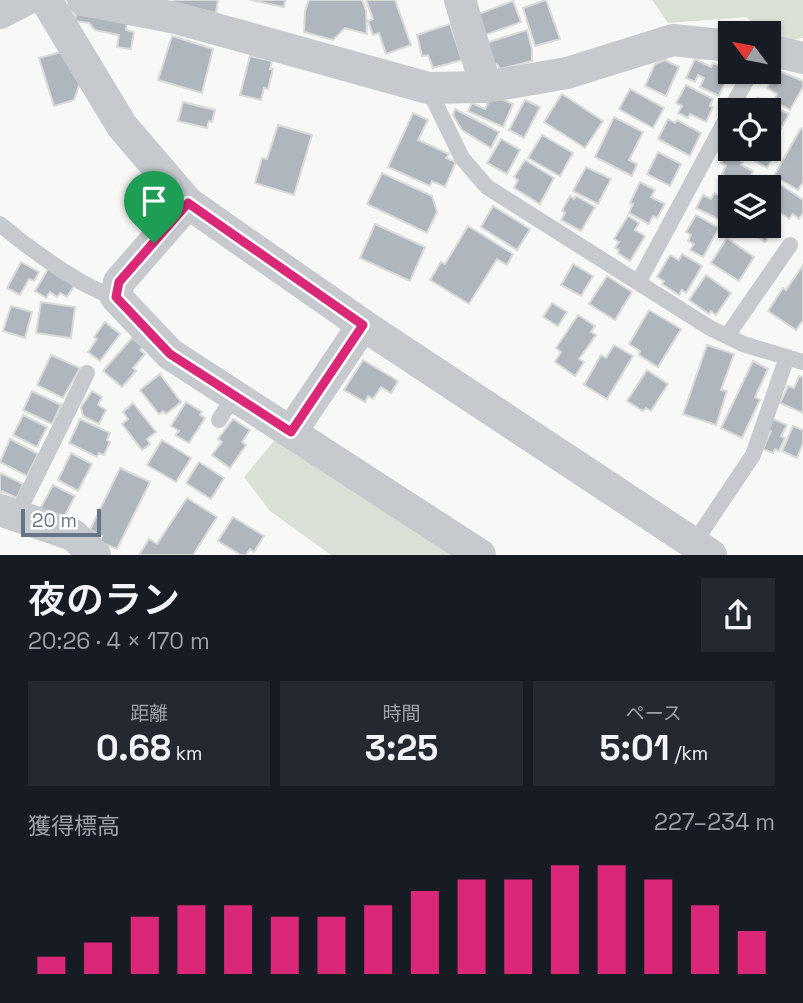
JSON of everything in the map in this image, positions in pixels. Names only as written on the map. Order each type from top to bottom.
[{"type":"street","points":[[0,13],[25,0]]},
{"type":"street","points":[[46,0],[122,126],[188,203],[363,325],[702,549]]},
{"type":"street","points":[[83,0],[176,18],[428,88],[485,87],[567,73],[673,40],[718,45]]},
{"type":"street","points":[[460,0],[485,87]]},
{"type":"street","points":[[781,53],[803,58]]},
{"type":"street","points":[[188,203],[119,282],[116,297],[170,354],[227,408],[291,432],[480,555]]},
{"type":"street","points":[[291,432],[363,325]]},
{"type":"street","points":[[8,513],[73,535],[95,555]]},
{"type":"lane","points":[[428,88],[462,158],[487,187],[710,328],[743,344],[803,362]]},
{"type":"lane","points":[[639,281],[718,133]]},
{"type":"lane","points":[[0,224],[17,239],[99,292],[116,297]]},
{"type":"lane","points":[[727,336],[790,244]]},
{"type":"lane","points":[[702,549],[753,455],[787,357]]},
{"type":"lane","points":[[8,513],[87,373]]},
{"type":"shaded area","points":[[652,0],[803,0],[803,38],[781,42],[781,21],[751,21],[746,17],[668,23]]},
{"type":"shaded area","points":[[278,436],[457,555],[331,555],[270,511],[244,477]]},
{"type":"building","points":[[174,0],[218,0],[216,13],[173,4]]},
{"type":"building","points":[[250,0],[285,0],[284,7]]},
{"type":"building","points":[[309,0],[362,0],[366,10],[367,34],[345,28],[333,40],[304,32],[305,11]]},
{"type":"building","points":[[366,0],[395,0],[411,45],[386,54],[379,33],[373,35],[368,21],[373,19]]},
{"type":"building","points":[[546,0],[560,39],[535,46],[523,8]]},
{"type":"building","points":[[513,1],[521,22],[485,35],[478,14]]},
{"type":"building","points":[[76,14],[127,22],[126,30],[134,32],[131,49],[117,47],[119,35],[95,30],[89,23],[75,21]]},
{"type":"building","points":[[450,24],[462,60],[433,68],[428,55],[422,56],[417,35]]},
{"type":"building","points":[[527,30],[532,61],[500,69],[497,64],[491,64],[483,44]]},
{"type":"building","points":[[172,36],[213,49],[202,93],[158,80]]},
{"type":"building","points":[[65,51],[82,77],[74,100],[54,106],[39,58]]},
{"type":"building","points":[[250,56],[272,61],[270,69],[273,69],[268,89],[264,88],[261,100],[240,95]]},
{"type":"building","points":[[695,59],[711,67],[713,63],[718,65],[718,84],[724,84],[719,96],[700,87],[704,78],[698,75],[695,82],[686,78]]},
{"type":"building","points":[[665,60],[679,67],[666,96],[645,86],[655,64]]},
{"type":"building","points":[[781,72],[803,81],[803,87],[790,110],[781,105],[781,98],[775,98],[777,94],[767,88],[769,84],[781,84]]},
{"type":"building","points":[[686,85],[713,99],[710,106],[713,107],[706,122],[690,114],[688,118],[678,113],[682,106],[676,103]]},
{"type":"building","points":[[630,89],[664,108],[653,128],[619,109]]},
{"type":"building","points":[[562,94],[603,121],[585,148],[544,122]]},
{"type":"building","points":[[502,99],[513,104],[503,127],[468,111],[472,103],[485,109],[489,101]]},
{"type":"building","points":[[525,100],[540,107],[524,138],[509,130]]},
{"type":"building","points":[[183,102],[215,110],[212,122],[209,121],[207,128],[178,121]]},
{"type":"building","points":[[455,109],[499,132],[491,148],[462,130],[453,115]]},
{"type":"building","points":[[781,110],[789,114],[781,129]]},
{"type":"building","points":[[413,113],[428,120],[418,140],[449,154],[446,158],[456,162],[445,187],[432,181],[430,186],[388,167]]},
{"type":"building","points":[[614,117],[643,132],[629,160],[637,164],[632,176],[595,157]]},
{"type":"building","points":[[668,119],[675,123],[677,120],[701,133],[690,156],[658,139]]},
{"type":"building","points":[[278,125],[312,135],[294,195],[255,183],[262,158],[267,159]]},
{"type":"building","points":[[801,128],[803,182],[798,190],[781,180],[781,175],[775,175]]},
{"type":"building","points":[[542,135],[573,153],[560,176],[528,158]]},
{"type":"building","points":[[501,139],[520,150],[507,174],[487,163]]},
{"type":"building","points":[[658,152],[681,164],[670,186],[647,174]]},
{"type":"building","points":[[525,160],[554,178],[540,204],[514,188],[518,180],[514,177]]},
{"type":"building","points":[[741,161],[741,165],[753,171],[751,175],[724,175],[726,166],[721,163]]},
{"type":"building","points":[[754,161],[771,161],[767,168]]},
{"type":"building","points":[[586,167],[611,179],[598,204],[573,191]]},
{"type":"building","points":[[382,173],[432,196],[437,212],[427,233],[367,204]]},
{"type":"building","points":[[640,182],[655,190],[651,197],[665,204],[657,218],[653,216],[649,224],[629,213],[633,204],[630,203]]},
{"type":"building","points":[[781,185],[803,200],[803,213],[799,219],[793,214],[789,219],[781,213]]},
{"type":"building","points":[[714,193],[718,195],[718,219],[696,208],[703,195],[711,199]]},
{"type":"building","points":[[570,196],[574,199],[576,196],[595,207],[581,231],[561,220],[565,213],[562,211]]},
{"type":"building","points":[[493,206],[530,229],[517,250],[481,227]]},
{"type":"building","points":[[696,215],[718,227],[703,257],[690,250],[694,244],[688,241],[691,235],[686,232]]},
{"type":"building","points":[[628,216],[639,223],[635,230],[645,236],[630,261],[618,253],[619,250],[615,248],[619,242],[614,239]]},
{"type":"building","points":[[375,224],[425,247],[410,281],[360,258]]},
{"type":"building","points":[[468,226],[513,254],[507,265],[497,259],[469,304],[430,280],[441,262],[445,264]]},
{"type":"building","points":[[727,238],[754,257],[739,281],[711,263]]},
{"type":"building","points":[[682,254],[702,266],[686,293],[682,290],[679,295],[662,284],[664,281],[657,277],[670,255],[679,260]]},
{"type":"building","points":[[21,262],[39,272],[34,281],[29,279],[20,295],[7,288]]},
{"type":"building","points":[[573,264],[593,276],[581,296],[561,285]]},
{"type":"building","points":[[803,265],[803,320],[796,330],[768,311]]},
{"type":"building","points":[[48,269],[74,286],[67,297],[60,293],[57,297],[50,292],[46,298],[35,291]]},
{"type":"building","points":[[706,275],[731,293],[716,315],[711,311],[709,314],[689,300]]},
{"type":"building","points":[[607,276],[632,292],[615,320],[589,304]]},
{"type":"building","points":[[41,302],[75,307],[71,338],[36,333]]},
{"type":"building","points":[[552,303],[567,312],[558,326],[543,317]]},
{"type":"building","points":[[11,306],[32,312],[25,338],[3,331]]},
{"type":"building","points":[[649,310],[681,329],[658,367],[639,355],[640,351],[629,344]]},
{"type":"building","points":[[578,315],[595,326],[591,332],[596,335],[579,359],[584,362],[575,376],[555,362],[561,352],[556,348]]},
{"type":"building","points":[[105,322],[120,334],[100,361],[88,352],[97,339],[94,337]]},
{"type":"building","points":[[132,338],[143,347],[140,350],[145,354],[133,368],[136,371],[122,387],[103,371]]},
{"type":"building","points":[[614,345],[633,356],[607,399],[584,385],[601,355],[606,358]]},
{"type":"building","points":[[707,345],[734,354],[721,390],[727,391],[716,425],[683,414]]},
{"type":"building","points":[[51,355],[80,368],[63,398],[37,385]]},
{"type":"building","points":[[363,360],[398,381],[391,393],[381,387],[373,399],[368,396],[365,402],[344,390]]},
{"type":"building","points":[[753,361],[768,369],[755,397],[760,400],[742,438],[721,428]]},
{"type":"building","points":[[647,370],[668,384],[651,411],[646,408],[643,411],[627,401]]},
{"type":"building","points":[[160,374],[181,402],[166,414],[163,411],[159,414],[140,390]]},
{"type":"building","points":[[799,376],[803,377],[803,413],[780,403],[788,386],[794,388]]},
{"type":"building","points":[[32,391],[61,405],[52,424],[23,410]]},
{"type":"building","points":[[92,391],[102,397],[98,405],[106,410],[99,424],[83,416],[81,407]]},
{"type":"building","points":[[186,402],[202,412],[200,415],[205,418],[189,443],[175,435],[179,431],[171,426]]},
{"type":"building","points":[[133,403],[156,432],[147,439],[150,444],[142,450],[122,424],[128,419],[123,412]]},
{"type":"building","points":[[23,415],[47,427],[37,447],[13,435]]},
{"type":"building","points":[[80,419],[110,433],[107,440],[110,442],[104,455],[99,453],[97,457],[69,443]]},
{"type":"building","points":[[233,419],[250,430],[242,442],[246,445],[230,468],[212,455],[222,442],[218,439]]},
{"type":"building","points":[[773,419],[787,425],[781,436],[785,438],[779,451],[775,449],[773,453],[763,449]]},
{"type":"building","points":[[793,426],[803,430],[803,443],[797,458],[782,451]]},
{"type":"building","points":[[10,439],[38,454],[27,476],[0,462]]},
{"type":"building","points":[[162,440],[191,458],[176,482],[147,465]]},
{"type":"building","points":[[71,453],[92,464],[78,491],[58,480]]},
{"type":"building","points":[[199,462],[224,478],[211,499],[186,483]]},
{"type":"building","points":[[120,468],[150,482],[117,549],[100,542],[102,536],[90,530]]},
{"type":"building","points":[[0,473],[23,484],[17,498],[2,491],[0,494]]},
{"type":"building","points":[[53,485],[75,496],[61,523],[39,511]]},
{"type":"building","points":[[187,498],[217,517],[193,555],[139,555],[149,539],[157,544]]},
{"type":"building","points":[[233,517],[264,536],[254,552],[250,549],[246,555],[241,555],[218,541]]},
{"type":"route","points":[[188,203],[363,325],[291,432],[170,354],[116,297],[119,282],[154,243],[188,203]]}]
